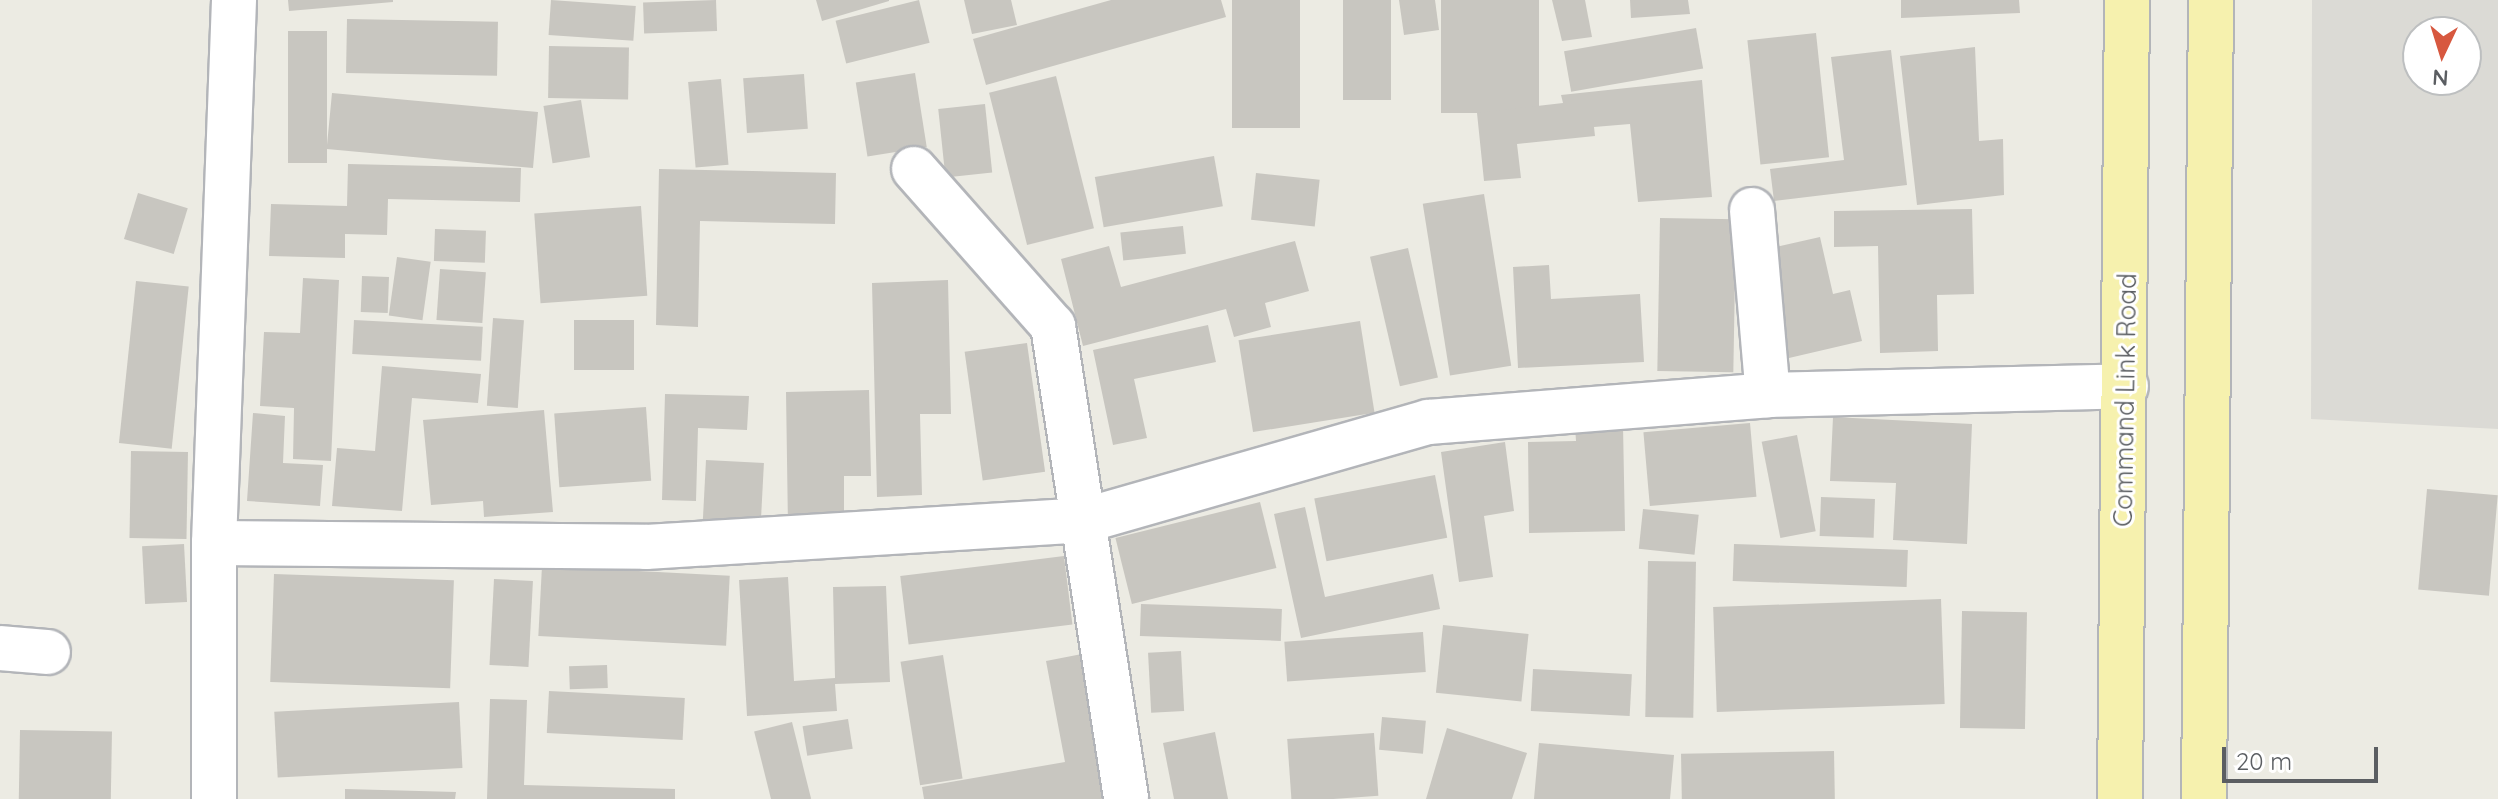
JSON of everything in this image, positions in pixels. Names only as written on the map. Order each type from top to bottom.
[{"type":"main road","name":"Command Link Road","points":[[2120,799],[2127,0]]},
{"type":"main road","points":[[2204,799],[2211,0]]},
{"type":"street","points":[[214,799],[214,543],[234,0]]},
{"type":"street","points":[[914,169],[1053,326],[1086,520],[1126,799]]},
{"type":"street","points":[[1752,210],[1768,395]]},
{"type":"street","points":[[214,543],[646,547],[1086,520],[1428,422],[1768,395],[2126,386]]},
{"type":"street","points":[[0,648],[48,652]]},
{"type":"shaded area","points":[[2312,0],[2498,0],[2498,429],[2311,419]]},
{"type":"building","points":[[288,0],[393,0],[393,2],[289,11]]},
{"type":"building","points":[[551,0],[636,6],[633,41],[549,35]]},
{"type":"building","points":[[716,0],[717,31],[644,34],[643,3]]},
{"type":"building","points":[[816,0],[889,0],[889,1],[822,21]]},
{"type":"building","points":[[919,0],[930,43],[846,63],[836,21]]},
{"type":"building","points":[[964,0],[1011,0],[1017,25],[972,34]]},
{"type":"building","points":[[1111,0],[1221,0],[1226,17],[986,85],[973,39]]},
{"type":"building","points":[[1232,0],[1300,0],[1300,128],[1232,128]]},
{"type":"building","points":[[1343,0],[1391,0],[1391,100],[1343,100]]},
{"type":"building","points":[[1399,0],[1435,0],[1439,30],[1404,35]]},
{"type":"building","points":[[1441,0],[1539,0],[1539,113],[1441,113]]},
{"type":"building","points":[[1552,0],[1585,0],[1592,37],[1562,41]]},
{"type":"building","points":[[1630,0],[1688,0],[1690,14],[1631,18]]},
{"type":"building","points":[[1901,0],[2019,0],[2020,13],[1901,18]]},
{"type":"building","points":[[347,19],[498,22],[497,76],[346,73]]},
{"type":"building","points":[[1696,28],[1703,68],[1571,92],[1564,51]]},
{"type":"building","points":[[288,31],[327,31],[327,145],[332,93],[538,112],[533,168],[327,149],[327,163],[288,163]]},
{"type":"building","points":[[1816,33],[1829,157],[1760,165],[1747,40]]},
{"type":"building","points":[[549,46],[629,47],[628,99],[548,98]]},
{"type":"building","points":[[1975,47],[1979,141],[2003,139],[2004,195],[1917,205],[1900,56]]},
{"type":"building","points":[[1891,50],[1907,185],[1774,201],[1770,169],[1844,160],[1831,57]]},
{"type":"building","points":[[915,73],[927,147],[867,156],[856,82]]},
{"type":"building","points":[[804,74],[808,129],[747,133],[743,78]]},
{"type":"building","points":[[1056,76],[1094,228],[1027,245],[989,93]]},
{"type":"building","points":[[721,79],[728,165],[696,168],[688,82]]},
{"type":"building","points":[[1702,80],[1712,197],[1638,202],[1630,124],[1594,127],[1595,136],[1517,144],[1521,178],[1484,181],[1477,113],[1563,103],[1561,95]]},
{"type":"building","points":[[581,100],[590,157],[553,163],[543,106]]},
{"type":"building","points":[[985,104],[992,173],[945,178],[938,109]]},
{"type":"building","points":[[1214,156],[1223,206],[1104,227],[1095,177]]},
{"type":"building","points":[[348,164],[521,168],[520,202],[388,199],[387,235],[345,234],[345,258],[269,256],[271,204],[347,206]]},
{"type":"building","points":[[659,169],[836,173],[835,224],[700,221],[698,327],[656,325]]},
{"type":"building","points":[[1256,173],[1320,180],[1315,226],[1251,220]]},
{"type":"building","points":[[138,193],[188,208],[174,254],[124,239]]},
{"type":"building","points":[[1484,194],[1511,366],[1450,376],[1423,204]]},
{"type":"building","points":[[641,206],[647,296],[541,303],[534,213]]},
{"type":"building","points":[[1972,209],[1974,294],[1937,295],[1938,351],[1880,353],[1878,246],[1834,247],[1834,211]]},
{"type":"building","points":[[1660,218],[1736,219],[1733,372],[1657,371]]},
{"type":"building","points":[[1183,226],[1186,254],[1123,260],[1120,233]]},
{"type":"building","points":[[435,229],[486,231],[485,263],[434,261]]},
{"type":"building","points":[[1820,237],[1833,294],[1850,290],[1862,341],[1789,358],[1763,250]]},
{"type":"building","points":[[1295,241],[1309,291],[1265,303],[1271,327],[1234,337],[1226,309],[1083,346],[1061,259],[1109,246],[1121,287]]},
{"type":"building","points":[[1408,248],[1438,378],[1400,386],[1370,257]]},
{"type":"building","points":[[397,257],[431,262],[422,320],[389,315]]},
{"type":"building","points":[[1549,265],[1551,299],[1640,294],[1644,362],[1518,368],[1513,267]]},
{"type":"building","points":[[440,269],[486,272],[482,323],[436,320]]},
{"type":"building","points":[[362,276],[389,277],[388,313],[361,312]]},
{"type":"building","points":[[303,278],[339,280],[331,461],[293,459],[294,408],[260,406],[264,332],[300,333]]},
{"type":"building","points":[[948,280],[951,414],[920,414],[922,495],[877,497],[872,283]]},
{"type":"building","points":[[136,281],[189,287],[172,449],[119,443]]},
{"type":"building","points":[[493,318],[524,320],[518,408],[487,406]]},
{"type":"building","points":[[354,320],[483,327],[481,361],[352,354]]},
{"type":"building","points":[[574,320],[634,320],[634,370],[574,370]]},
{"type":"building","points":[[1360,321],[1375,413],[1253,432],[1239,340]]},
{"type":"building","points":[[1208,325],[1216,362],[1134,379],[1147,438],[1113,445],[1093,350]]},
{"type":"building","points":[[1027,343],[1045,472],[983,481],[965,352]]},
{"type":"building","points":[[382,366],[481,374],[478,403],[412,398],[402,511],[332,506],[337,448],[375,451]]},
{"type":"building","points":[[869,390],[871,476],[844,476],[844,526],[788,527],[786,392]]},
{"type":"building","points":[[665,394],[749,396],[747,430],[698,428],[696,501],[662,500]]},
{"type":"building","points":[[646,407],[651,481],[559,487],[554,413]]},
{"type":"building","points":[[544,410],[553,512],[484,517],[483,501],[431,505],[423,420]]},
{"type":"building","points":[[253,413],[285,416],[283,463],[323,465],[320,506],[247,501]]},
{"type":"building","points":[[1833,417],[1972,424],[1967,544],[1893,540],[1896,483],[1830,481]]},
{"type":"building","points":[[1750,423],[1756,497],[1650,506],[1643,432]]},
{"type":"building","points":[[1623,425],[1625,531],[1529,533],[1528,442],[1576,441],[1575,426]]},
{"type":"building","points":[[1797,435],[1816,531],[1780,538],[1762,442]]},
{"type":"building","points":[[1505,442],[1514,511],[1484,516],[1493,577],[1459,582],[1441,452]]},
{"type":"building","points":[[131,451],[188,452],[186,539],[129,538]]},
{"type":"building","points":[[706,460],[764,463],[761,526],[703,523]]},
{"type":"building","points":[[1435,475],[1447,538],[1326,561],[1314,498]]},
{"type":"building","points":[[2427,489],[2498,495],[2489,596],[2418,590]]},
{"type":"building","points":[[1821,497],[1875,499],[1874,538],[1820,536]]},
{"type":"building","points":[[1260,502],[1276,568],[1132,604],[1115,538]]},
{"type":"building","points":[[1305,507],[1325,597],[1433,574],[1440,609],[1301,638],[1274,514]]},
{"type":"building","points":[[1643,509],[1699,515],[1695,555],[1639,549]]},
{"type":"building","points":[[184,544],[187,602],[145,604],[142,546]]},
{"type":"building","points":[[1734,544],[1908,550],[1907,587],[1733,581]]},
{"type":"building","points":[[1064,556],[1072,624],[909,645],[900,576]]},
{"type":"building","points":[[1648,561],[1696,562],[1693,718],[1645,717]]},
{"type":"building","points":[[542,566],[730,576],[726,646],[538,636]]},
{"type":"building","points":[[274,574],[454,580],[450,688],[270,682]]},
{"type":"building","points":[[788,577],[794,681],[835,678],[833,587],[886,586],[890,682],[835,684],[837,711],[747,716],[739,580]]},
{"type":"building","points":[[494,579],[533,581],[528,667],[489,665]]},
{"type":"building","points":[[1941,599],[1945,704],[1717,712],[1713,607]]},
{"type":"building","points":[[1141,604],[1282,609],[1281,641],[1140,636]]},
{"type":"building","points":[[1962,611],[2027,612],[2025,729],[1960,728]]},
{"type":"building","points":[[1443,625],[1529,634],[1521,702],[1436,693]]},
{"type":"building","points":[[1423,632],[1426,672],[1287,682],[1284,642]]},
{"type":"building","points":[[1181,651],[1184,711],[1151,713],[1148,653]]},
{"type":"building","points":[[1087,653],[1113,799],[924,799],[922,787],[1065,762],[1046,661]]},
{"type":"building","points":[[943,655],[963,778],[920,785],[901,662]]},
{"type":"building","points":[[607,665],[608,688],[570,689],[569,666]]},
{"type":"building","points":[[1533,669],[1632,674],[1630,716],[1531,711]]},
{"type":"building","points":[[549,691],[685,698],[683,740],[547,733]]},
{"type":"building","points":[[490,699],[527,700],[524,785],[675,789],[675,799],[487,799]]},
{"type":"building","points":[[459,702],[462,768],[278,778],[274,712]]},
{"type":"building","points":[[1382,717],[1426,721],[1423,754],[1379,750]]},
{"type":"building","points":[[848,719],[853,749],[807,756],[803,726]]},
{"type":"building","points":[[792,722],[811,799],[771,799],[754,731]]},
{"type":"building","points":[[1447,728],[1527,753],[1512,799],[1426,799]]},
{"type":"building","points":[[20,730],[112,732],[111,799],[19,799]]},
{"type":"building","points":[[1215,732],[1228,799],[1174,799],[1163,743]]},
{"type":"building","points":[[1374,733],[1378,796],[1291,799],[1287,739]]},
{"type":"building","points":[[1539,743],[1674,755],[1670,799],[1534,799]]},
{"type":"building","points":[[1834,751],[1835,799],[1682,799],[1681,754]]},
{"type":"building","points":[[345,789],[456,792],[455,799],[345,799]]}]
